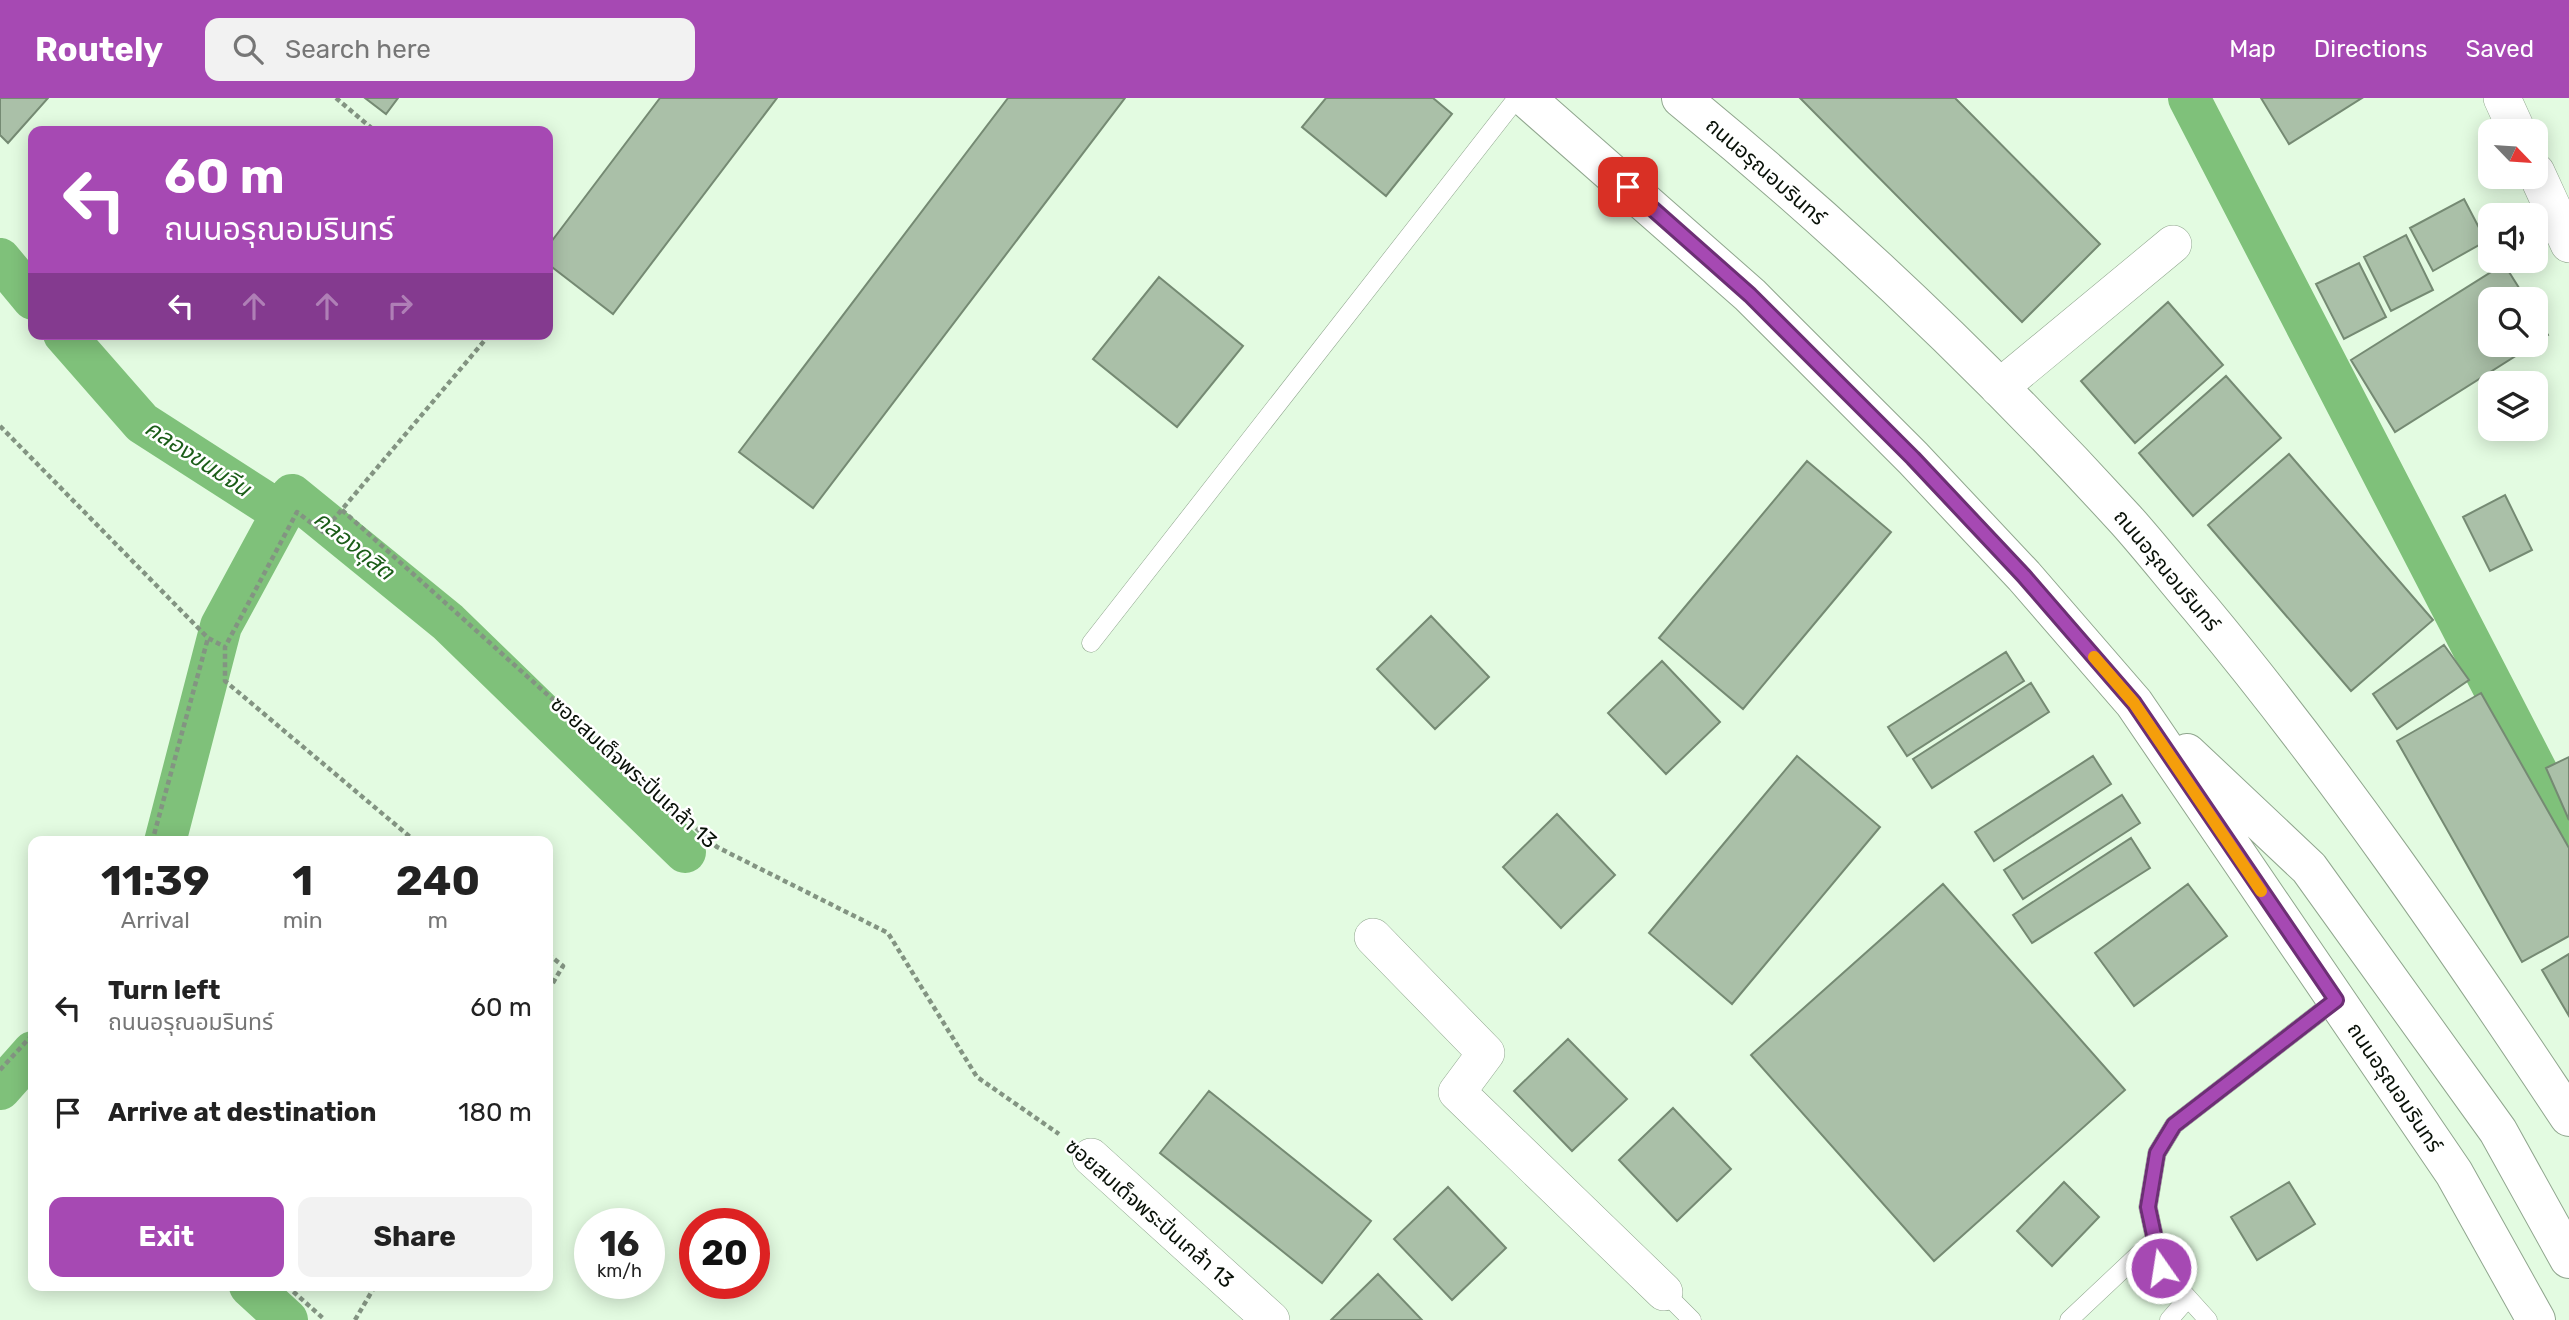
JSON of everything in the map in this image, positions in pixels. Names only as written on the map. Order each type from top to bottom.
[{"type":"main road","name":"ถนนอรุณอมรินทร์","points":[[1526,98],[1750,295],[1913,458],[2024,576],[2134,703],[2454,1173],[2536,1320]]},
{"type":"main road","name":"ถนนอรุณอมรินทร์","points":[[1681,98],[1856,248],[1999,388],[2127,522],[2254,673],[2373,829],[2479,981],[2569,1117]]},
{"type":"main road","points":[[2134,703],[2309,868],[2498,1131],[2569,1259]]},
{"type":"street","points":[[2502,98],[2512,119]]},
{"type":"street","points":[[2544,189],[2569,244]]},
{"type":"street","points":[[1999,388],[2173,244]]},
{"type":"street","points":[[1373,937],[1486,1053],[1457,1092],[1664,1292]]},
{"type":"street","name":"ซอยสมเด็จพระปิ่นเกล้า 13","points":[[1091,1157],[1271,1320]]},
{"type":"lane","points":[[1091,643],[1517,98]]},
{"type":"lane","points":[[2208,1320],[2161,1268],[2148,1207],[2157,1153],[2174,1125],[2336,1000]]},
{"type":"lane","points":[[2069,1320],[2155,1239]]},
{"type":"lane","points":[[1664,1292],[1692,1320]]},
{"type":"lane","points":[[2169,1320],[2188,1297]]},
{"type":"path","points":[[337,98],[369,126]]},
{"type":"path","points":[[409,836],[225,681],[225,647],[297,512],[323,532],[485,340]]},
{"type":"path","points":[[0,426],[208,638],[225,647]]},
{"type":"path","name":"ซอยสมเด็จพระปิ่นเกล้า 13","points":[[342,510],[717,847],[888,933],[977,1077],[1091,1157]]},
{"type":"path","points":[[154,836],[208,638]]},
{"type":"path","points":[[553,958],[563,966],[553,983]]},
{"type":"path","points":[[0,1070],[28,1039]]},
{"type":"path","points":[[293,1291],[325,1320]]},
{"type":"path","points":[[355,1320],[371,1291]]},
{"type":"building","points":[[0,98],[48,98],[8,143],[0,135]]},
{"type":"building","points":[[365,98],[398,98],[386,114]]},
{"type":"building","points":[[660,98],[777,98],[613,314],[553,268],[553,239]]},
{"type":"building","points":[[1008,98],[1125,98],[813,508],[739,452]]},
{"type":"building","points":[[1326,98],[1433,98],[1452,114],[1386,196],[1302,127]]},
{"type":"building","points":[[1800,98],[1955,98],[2100,244],[2022,322]]},
{"type":"building","points":[[2261,98],[2362,98],[2289,144]]},
{"type":"building","points":[[2464,199],[2478,226],[2478,246],[2433,271],[2410,228]]},
{"type":"building","points":[[2406,235],[2433,290],[2391,311],[2364,257]]},
{"type":"building","points":[[2359,263],[2386,317],[2344,339],[2316,284]]},
{"type":"building","points":[[2490,273],[2510,273],[2518,287],[2478,287],[2478,357],[2514,357],[2492,371],[2478,371],[2478,380],[2395,432],[2351,360]]},
{"type":"building","points":[[1159,277],[1243,346],[1177,427],[1093,359]]},
{"type":"building","points":[[2168,302],[2223,365],[2135,443],[2081,381]]},
{"type":"building","points":[[2226,376],[2281,438],[2193,516],[2139,453]]},
{"type":"building","points":[[2289,454],[2433,620],[2351,691],[2208,525]]},
{"type":"building","points":[[1807,461],[1891,532],[1743,709],[1659,638]]},
{"type":"building","points":[[2505,495],[2532,550],[2490,571],[2463,517]]},
{"type":"building","points":[[1431,616],[1489,677],[1435,729],[1377,669]]},
{"type":"building","points":[[2444,645],[2469,680],[2397,729],[2373,694]]},
{"type":"building","points":[[2006,652],[2024,681],[1907,756],[1888,727]]},
{"type":"building","points":[[1662,661],[1720,722],[1666,774],[1608,713]]},
{"type":"building","points":[[2031,683],[2049,712],[1932,788],[1913,759]]},
{"type":"building","points":[[2481,693],[2569,848],[2569,936],[2522,962],[2397,741]]},
{"type":"building","points":[[1797,756],[1880,827],[1732,1004],[1649,933]]},
{"type":"building","points":[[2093,756],[2111,784],[1994,861],[1975,832]]},
{"type":"building","points":[[2569,757],[2569,820],[2546,768]]},
{"type":"building","points":[[2122,795],[2140,823],[2023,899],[2004,870]]},
{"type":"building","points":[[1557,814],[1615,875],[1561,928],[1503,867]]},
{"type":"building","points":[[2131,838],[2150,868],[2032,943],[2013,915]]},
{"type":"building","points":[[1943,884],[2125,1090],[1934,1261],[1751,1055]]},
{"type":"building","points":[[2188,884],[2227,936],[2134,1006],[2095,953]]},
{"type":"building","points":[[2569,954],[2569,1016],[2542,970]]},
{"type":"building","points":[[1568,1039],[1627,1099],[1572,1151],[1514,1091]]},
{"type":"building","points":[[1209,1091],[1371,1221],[1322,1283],[1160,1153]]},
{"type":"building","points":[[1673,1108],[1731,1169],[1677,1221],[1619,1160]]},
{"type":"building","points":[[2064,1182],[2099,1217],[2052,1266],[2017,1231]]},
{"type":"building","points":[[2289,1182],[2315,1224],[2257,1260],[2231,1217]]},
{"type":"building","points":[[1448,1187],[1506,1248],[1452,1300],[1394,1239]]},
{"type":"building","points":[[1378,1274],[1422,1320],[1331,1320]]},
{"type":"waterway","points":[[2189,98],[2569,834]]},
{"type":"waterway","name":"คลองขนมจีน","points":[[0,259],[28,293]]},
{"type":"waterway","name":"คลองขนมจีน","points":[[69,340],[142,423],[282,513]]},
{"type":"waterway","name":"คลองดุสิต","points":[[167,836],[221,626],[292,495],[448,622],[685,852]]},
{"type":"waterway","name":"คลองดุสิต","points":[[0,1089],[28,1058]]},
{"type":"waterway","points":[[255,1291],[287,1320]]},
{"type":"slow traffic","points":[[2094,657],[2134,703],[2261,891]]},
{"type":"route","points":[[1628,187],[1750,295],[1913,458],[2024,576],[2134,703],[2336,1000],[2174,1125],[2157,1153],[2148,1207],[2161,1268]]}]
